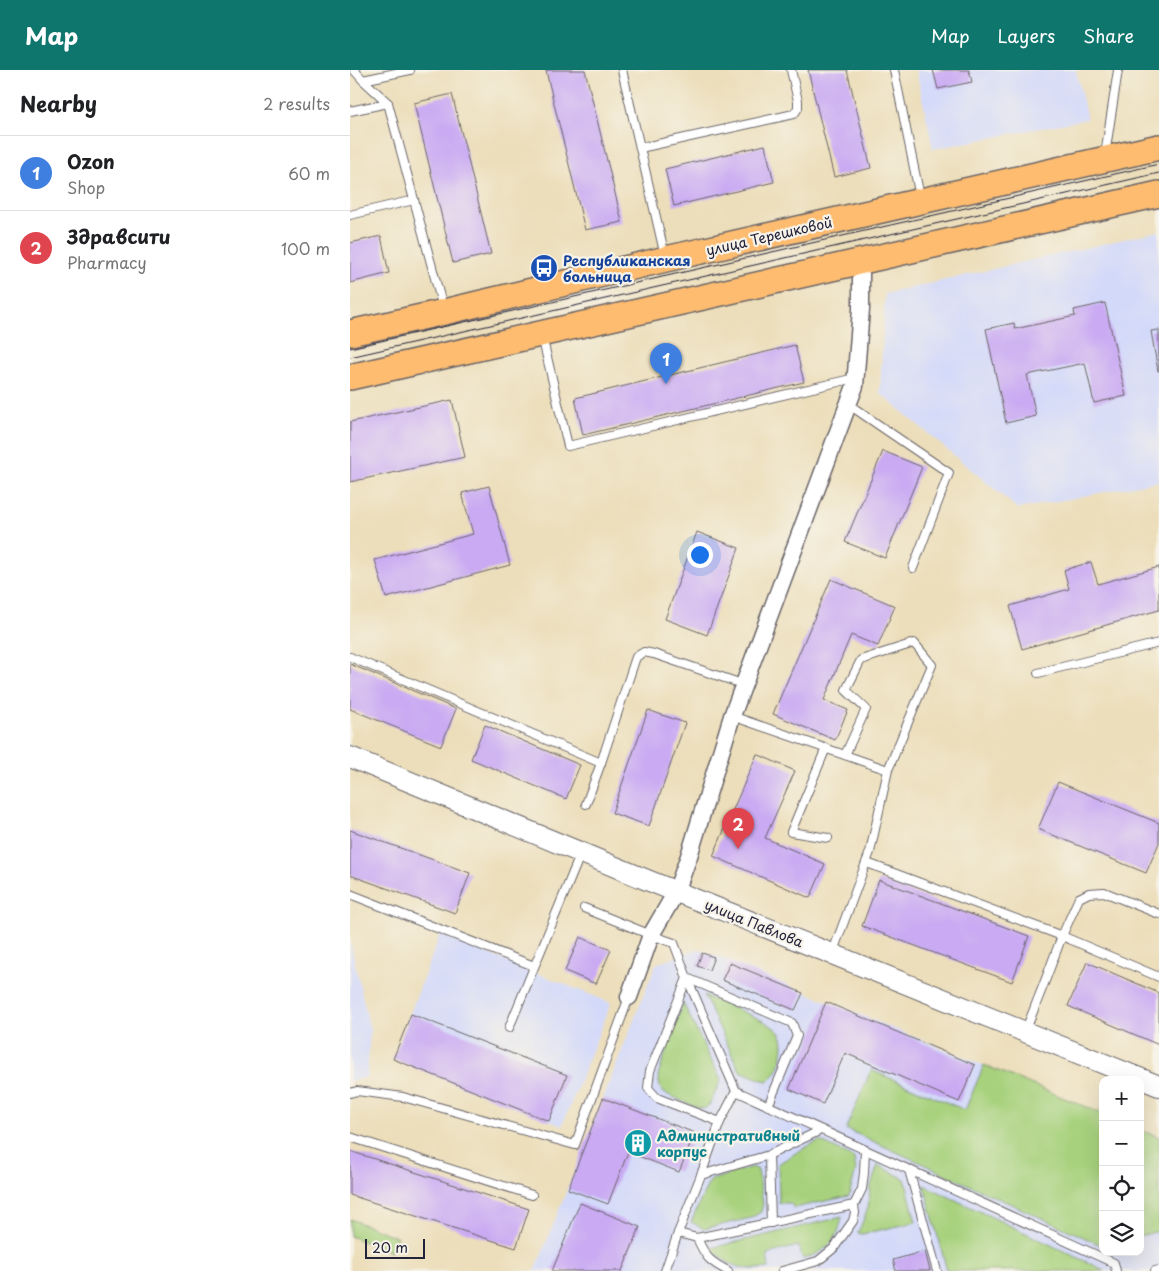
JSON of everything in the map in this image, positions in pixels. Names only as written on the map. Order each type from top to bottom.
[{"type":"main road","name":"улица Терешковой","points":[[350,333],[666,259],[1159,148]]},
{"type":"main road","points":[[350,377],[1159,194]]},
{"type":"street","points":[[629,997],[651,935],[676,892],[732,716],[854,386],[861,309],[861,262]]},
{"type":"street","name":"улица Павлова","points":[[350,757],[676,892],[1159,1086]]},
{"type":"lane","points":[[354,70],[388,103],[444,312]]},
{"type":"lane","points":[[363,80],[410,70]]},
{"type":"lane","points":[[622,70],[666,259]]},
{"type":"lane","points":[[640,148],[794,114],[798,108],[798,101],[791,70]]},
{"type":"lane","points":[[894,70],[921,202]]},
{"type":"lane","points":[[1104,160],[1118,70]]},
{"type":"lane","points":[[350,111],[388,103]]},
{"type":"lane","points":[[350,215],[414,200]]},
{"type":"lane","points":[[542,334],[568,446],[855,378]]},
{"type":"lane","points":[[848,404],[949,473],[912,568]]},
{"type":"lane","points":[[832,954],[870,852],[888,770],[932,665],[914,643],[862,660],[846,690],[866,710],[845,755]]},
{"type":"lane","points":[[1038,674],[1159,643]]},
{"type":"lane","points":[[586,804],[636,657],[644,652],[654,654],[744,685]]},
{"type":"lane","points":[[350,657],[601,763]]},
{"type":"lane","points":[[732,716],[888,770]]},
{"type":"lane","points":[[826,748],[791,832],[828,838]]},
{"type":"lane","points":[[509,1028],[581,853]]},
{"type":"lane","points":[[866,863],[1062,936],[1159,977]]},
{"type":"lane","points":[[1025,1032],[1062,936],[1079,898],[1089,893],[1104,892],[1159,914]]},
{"type":"lane","points":[[350,894],[534,966]]},
{"type":"lane","points":[[584,908],[651,935],[674,942],[687,978],[736,1092],[1114,1263],[1116,1271]]},
{"type":"lane","points":[[687,978],[792,1023],[797,1036],[768,1106]]},
{"type":"lane","points":[[687,978],[650,1071],[648,1088],[657,1098],[720,1122]]},
{"type":"lane","points":[[350,1093],[356,1091],[403,1097],[575,1145],[629,997]]},
{"type":"lane","points":[[665,1271],[720,1122],[736,1092]]},
{"type":"lane","points":[[701,1175],[769,1155],[821,1130]]},
{"type":"lane","points":[[350,1137],[532,1195]]},
{"type":"lane","points":[[782,1271],[818,1261],[834,1248],[853,1221],[854,1205],[862,1189],[865,1150]]},
{"type":"lane","points":[[769,1155],[771,1223]]},
{"type":"lane","points":[[909,1170],[937,1271]]},
{"type":"lane","points":[[678,1233],[698,1238],[854,1205]]},
{"type":"lane","points":[[698,1238],[705,1256],[728,1271]]},
{"type":"lane","points":[[1155,1271],[1159,1270]]},
{"type":"shaded area","points":[[916,70],[1076,70],[1087,119],[933,149]]},
{"type":"shaded area","points":[[1159,231],[1159,481],[1018,509],[880,393],[885,294]]},
{"type":"shaded area","points":[[440,934],[611,1003],[562,1126],[393,1059]]},
{"type":"shaded area","points":[[350,941],[370,1030],[367,1077],[350,1081]]},
{"type":"shaded area","points":[[699,949],[1099,1112],[1099,1256],[1144,1256],[1144,1131],[1159,1137],[1159,1271],[535,1271],[656,964]]},
{"type":"green space","points":[[704,996],[757,1018],[776,1029],[781,1035],[783,1045],[781,1063],[776,1073],[768,1081],[740,1071]]},
{"type":"green space","points":[[683,1003],[721,1080],[709,1105],[704,1108],[698,1108],[664,1093],[659,1082],[658,1075]]},
{"type":"green space","points":[[984,1065],[1099,1112],[1099,1244],[846,1129],[871,1070],[965,1110]]},
{"type":"green space","points":[[1144,1131],[1159,1137],[1159,1231],[1144,1235]]},
{"type":"green space","points":[[820,1141],[854,1158],[856,1170],[849,1196],[794,1208],[790,1203],[779,1203],[778,1164],[804,1148]]},
{"type":"green space","points":[[878,1165],[905,1179],[916,1222],[862,1234],[858,1233],[868,1208],[870,1188]]},
{"type":"green space","points":[[751,1167],[758,1170],[763,1204],[761,1212],[751,1218],[704,1229],[691,1222],[711,1180]]},
{"type":"green space","points":[[924,1185],[1104,1270],[1104,1271],[947,1271]]},
{"type":"green space","points":[[842,1217],[834,1239],[824,1249],[803,1259],[798,1246],[767,1254],[769,1268],[752,1269],[737,1266],[724,1260],[711,1248]]},
{"type":"green space","points":[[350,1219],[397,1237],[391,1252],[350,1236]]},
{"type":"building","points":[[585,70],[622,222],[585,230],[546,71]]},
{"type":"building","points":[[808,70],[847,70],[871,168],[834,177]]},
{"type":"building","points":[[933,70],[969,70],[972,82],[938,89]]},
{"type":"building","points":[[452,94],[491,254],[453,263],[414,103]]},
{"type":"building","points":[[765,145],[774,182],[674,206],[665,169]]},
{"type":"building","points":[[381,236],[389,273],[350,283],[350,243]]},
{"type":"building","points":[[1105,303],[1126,396],[1094,403],[1085,363],[1027,375],[1036,416],[1006,423],[986,329],[1014,323],[1015,329],[1075,316],[1074,310]]},
{"type":"building","points":[[1159,330],[1159,371],[1158,371],[1151,331]]},
{"type":"building","points":[[795,345],[804,382],[583,435],[575,398]]},
{"type":"building","points":[[452,400],[465,457],[350,482],[350,422]]},
{"type":"building","points":[[883,451],[922,467],[885,558],[845,542]]},
{"type":"building","points":[[489,486],[510,565],[386,598],[375,560],[473,534],[462,493]]},
{"type":"building","points":[[697,532],[739,548],[707,635],[665,619]]},
{"type":"building","points":[[1091,562],[1098,584],[1159,567],[1159,610],[1022,649],[1010,606],[1069,589],[1064,570]]},
{"type":"building","points":[[831,579],[895,606],[878,646],[851,635],[824,700],[848,710],[835,740],[773,714]]},
{"type":"building","points":[[350,664],[456,709],[441,746],[350,709]]},
{"type":"building","points":[[648,710],[685,723],[649,826],[612,813]]},
{"type":"building","points":[[485,725],[580,765],[566,799],[471,759]]},
{"type":"building","points":[[757,754],[795,771],[765,838],[825,864],[810,898],[713,856]]},
{"type":"building","points":[[1058,782],[1159,823],[1159,843],[1146,873],[1038,829]]},
{"type":"building","points":[[350,830],[470,873],[455,913],[350,875]]},
{"type":"building","points":[[879,880],[1029,936],[1012,982],[862,926]]},
{"type":"building","points":[[580,937],[611,950],[596,984],[565,971]]},
{"type":"building","points":[[702,953],[714,957],[709,970],[697,966]]},
{"type":"building","points":[[1087,962],[1159,993],[1159,1045],[1068,1006]]},
{"type":"building","points":[[730,963],[803,993],[795,1010],[722,980]]},
{"type":"building","points":[[826,1002],[975,1065],[959,1102],[845,1053],[823,1104],[789,1089]]},
{"type":"building","points":[[411,1014],[567,1075],[549,1121],[393,1059]]},
{"type":"building","name":"Административный корпус","points":[[603,1098],[695,1133],[679,1172],[628,1152],[608,1204],[568,1189]]},
{"type":"building","points":[[350,1151],[529,1209],[516,1248],[350,1195]]},
{"type":"building","points":[[580,1203],[640,1227],[622,1271],[552,1271]]},
{"type":"building","points":[[925,1251],[930,1271],[896,1271],[893,1260]]},
{"type":"tram line","points":[[350,348],[1159,164]]},
{"type":"tram line","points":[[350,357],[1159,173]]},
{"type":"place","name":"Республиканская больница","points":[[544,268]]},
{"type":"place","name":"Ozon","points":[[666,384]]},
{"type":"place","name":"Здравсити","points":[[738,849]]},
{"type":"place","name":"Административный корпус","points":[[638,1143]]}]
